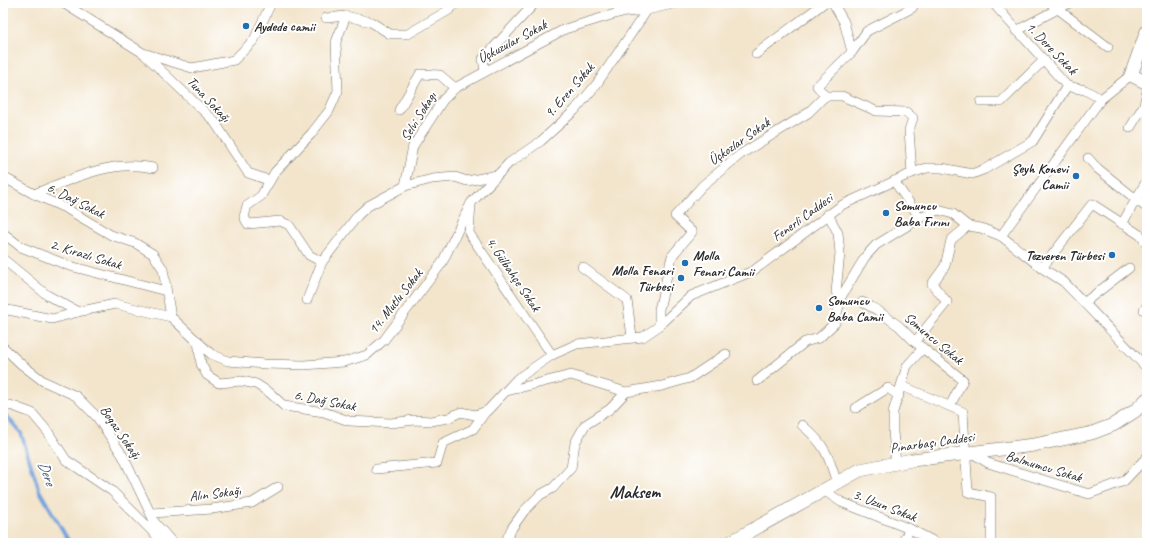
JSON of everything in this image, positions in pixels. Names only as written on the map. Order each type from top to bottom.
[{"type":"main road","points":[[1147,31],[1142,57],[1131,75],[1147,83]]},
{"type":"main road","name":"Pınarbaşı Caddesi","points":[[729,543],[838,484],[860,470],[896,463],[1034,445],[1092,433],[1113,425],[1135,412],[1147,399]]},
{"type":"street","points":[[63,3],[143,53],[192,68],[234,60],[254,40],[271,3]]},
{"type":"street","points":[[326,18],[346,16],[371,22],[390,34],[408,34],[450,10],[456,3]]},
{"type":"street","points":[[485,71],[483,60],[535,3]]},
{"type":"street","name":"Üçkuzular Sokak","points":[[455,88],[565,29],[618,13],[649,6],[677,3]]},
{"type":"street","points":[[756,54],[824,3]]},
{"type":"street","points":[[912,173],[909,130],[913,118],[906,112],[876,111],[842,96],[825,96],[817,86],[852,52],[867,31],[912,8],[915,3]]},
{"type":"street","name":"1. Dere Sokak","points":[[993,3],[1016,31],[1067,86],[1084,90],[1100,99]]},
{"type":"street","points":[[1050,3],[1108,47]]},
{"type":"street","points":[[1016,31],[1069,3]]},
{"type":"street","points":[[834,4],[844,22],[852,52]]},
{"type":"street","name":"9. Eren Sokak","points":[[497,175],[509,163],[541,141],[574,111],[596,85],[649,6]]},
{"type":"street","points":[[322,262],[309,255],[289,225],[280,221],[248,224],[244,217],[247,206],[261,196],[268,180],[311,134],[329,111],[338,91],[336,42],[346,16]]},
{"type":"street","name":"Tuna Sokağı","points":[[143,53],[214,121],[248,173],[268,180]]},
{"type":"street","points":[[981,102],[1001,102],[1044,60]]},
{"type":"street","points":[[399,110],[420,74],[440,75],[455,88]]},
{"type":"street","points":[[1001,236],[1100,99],[1131,75]]},
{"type":"street","name":"Fenerli Caddesi","points":[[506,392],[517,379],[552,355],[577,344],[643,337],[659,326],[691,296],[753,271],[842,205],[912,173],[927,168],[942,168],[972,174],[985,169],[1033,141],[1067,86]]},
{"type":"street","name":"Selvi Sokagı","points":[[405,186],[413,146],[443,100],[455,88]]},
{"type":"street","points":[[1130,128],[1144,105],[1147,91]]},
{"type":"street","name":"Üçkozlar Sokak","points":[[659,326],[658,309],[672,256],[692,232],[675,216],[704,185],[741,154],[808,113],[825,96]]},
{"type":"street","points":[[1088,158],[1096,168],[1147,208]]},
{"type":"street","points":[[34,194],[107,168],[137,165],[153,168]]},
{"type":"street","points":[[307,300],[322,262],[354,220],[368,206],[405,186],[455,177],[467,181],[497,175]]},
{"type":"street","name":"14. Mutlu Sokak","points":[[198,341],[211,354],[228,360],[265,364],[304,365],[344,362],[367,354],[384,340],[408,311],[442,262],[471,203],[497,175]]},
{"type":"street","name":"6. Dağ Sokak","points":[[3,177],[34,194],[68,209],[111,235],[135,243],[154,254],[163,269],[171,317]]},
{"type":"street","points":[[1122,224],[1147,180]]},
{"type":"street","points":[[894,181],[920,218]]},
{"type":"street","name":"4. Gülbahçe Sokak","points":[[471,203],[469,233],[552,355]]},
{"type":"street","points":[[1042,268],[1092,204],[1140,235],[1147,244]]},
{"type":"street","points":[[757,381],[778,366],[805,342],[819,338],[835,322],[841,297],[865,257],[876,245],[920,218],[938,210],[953,214],[968,226],[982,228],[1001,236],[1042,268],[1064,282],[1085,302],[1147,368]]},
{"type":"street","points":[[828,214],[838,233],[840,253],[836,292],[841,297]]},
{"type":"street","points":[[896,463],[893,412],[907,366],[947,302],[932,284],[945,266],[951,240],[968,226]]},
{"type":"street","name":"2. Kırazlı Sokak","points":[[3,233],[21,247],[70,266],[166,291]]},
{"type":"street","points":[[3,259],[47,295],[78,312]]},
{"type":"street","points":[[582,268],[627,300],[632,337]]},
{"type":"street","points":[[1085,302],[1129,268]]},
{"type":"street","name":"Somuncu Sokak","points":[[862,302],[877,310],[899,326],[919,345],[963,380],[950,406]]},
{"type":"street","points":[[3,309],[52,320],[78,312],[115,304],[171,317],[198,341]]},
{"type":"street","name":"6. Dağ Sokak","points":[[198,341],[201,364],[207,375],[219,383],[240,381],[256,384],[270,393],[284,406],[324,412],[349,421],[392,424],[414,420],[431,421],[448,418],[461,412],[475,415],[486,411]]},
{"type":"street","name":"Bogaz Sokağı","points":[[3,347],[21,364],[44,380],[76,396],[97,417],[123,456],[152,513],[155,523],[175,542]]},
{"type":"street","points":[[376,469],[438,463],[443,444],[473,429],[486,411],[506,392],[571,376],[626,392],[662,386],[690,378],[726,354]]},
{"type":"street","points":[[902,386],[963,412],[968,453],[968,492],[991,497],[991,543]]},
{"type":"street","points":[[856,408],[888,388],[898,396]]},
{"type":"street","points":[[506,543],[512,528],[524,511],[540,495],[552,488],[571,468],[575,443],[585,425],[610,409],[626,392]]},
{"type":"street","points":[[6,407],[32,413],[48,432],[66,460],[112,491],[156,536],[175,542]]},
{"type":"street","points":[[802,426],[818,439],[830,458],[838,484]]},
{"type":"street","name":"Balmumcu Sokak","points":[[968,453],[988,463],[1089,494],[1124,481],[1147,457]]},
{"type":"street","name":"Alın Sokağı","points":[[152,513],[212,509],[252,503],[278,487]]},
{"type":"street","name":"3. Uzun Sokak","points":[[825,491],[841,502],[910,528],[937,543]]},
{"type":"street","points":[[902,543],[910,528]]},
{"type":"waterway","name":"Dere","points":[[3,412],[21,433],[39,490],[70,543]]},
{"type":"place","name":"Aydede camii","points":[[246,26]]},
{"type":"place","name":"Şeyh Konevi Camii","points":[[1076,176]]},
{"type":"place","name":"Somuncu Baba Fırını","points":[[886,213]]},
{"type":"place","name":"Tezveren Türbesi","points":[[1112,255]]},
{"type":"place","name":"Molla Fenari Camii","points":[[685,263]]},
{"type":"place","name":"Molla Fenari Türbesi","points":[[681,278]]},
{"type":"place","name":"Somuncu Baba Camii","points":[[819,308]]},
{"type":"district","name":"Maksem","points":[[635,492]]}]
